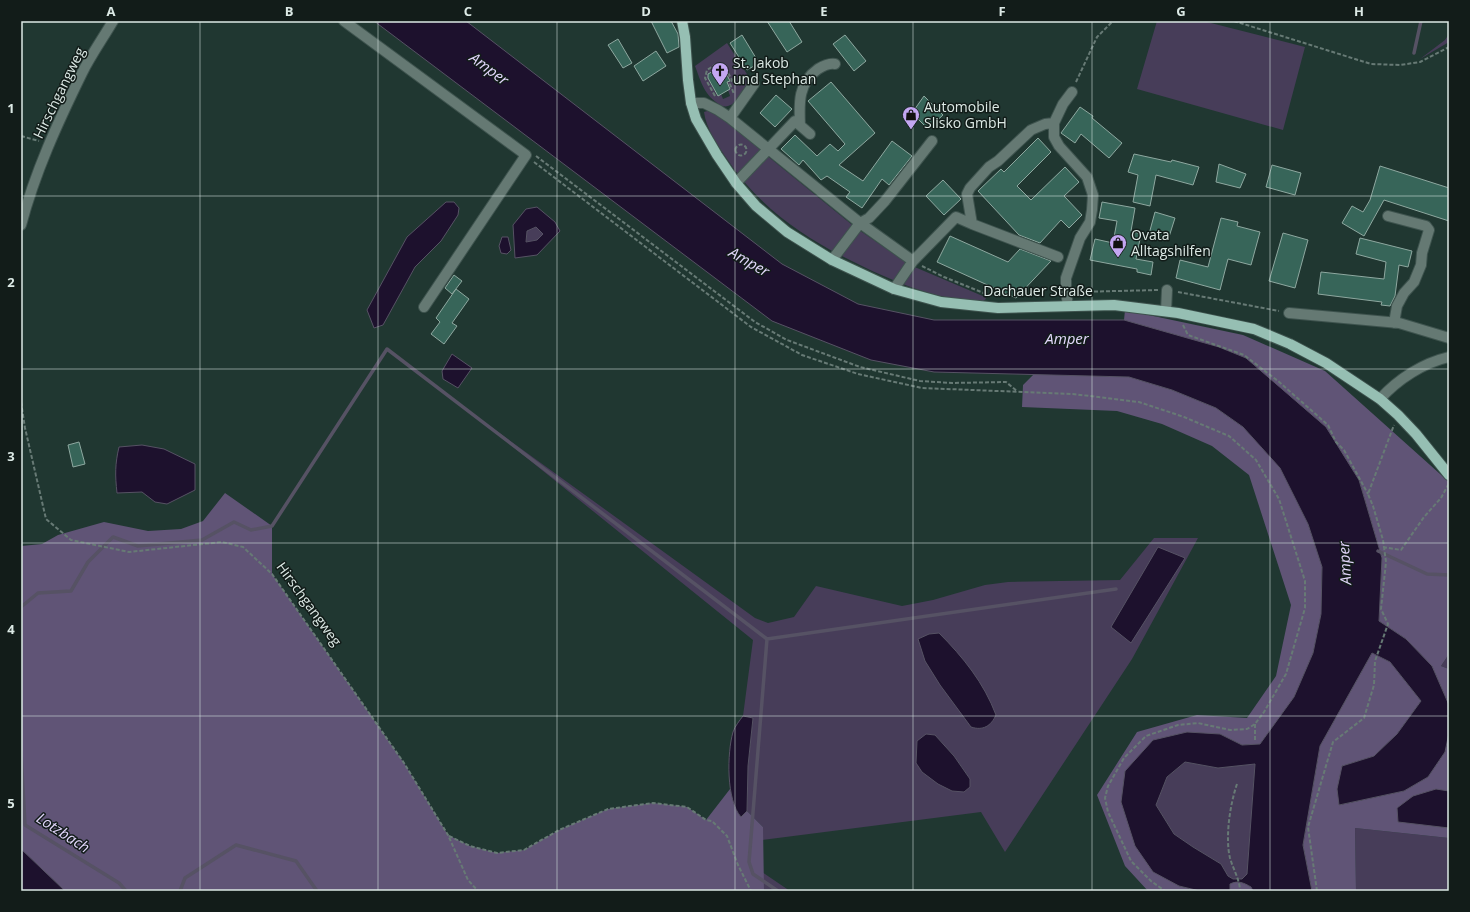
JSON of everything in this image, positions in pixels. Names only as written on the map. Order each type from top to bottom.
[{"type":"main road","name":"Dachauer Straße","points":[[682,21],[685,37],[691,103],[696,119],[736,183],[756,206],[787,232],[832,260],[894,289],[941,302],[998,308],[1114,305],[1178,313],[1254,329],[1290,344],[1326,363],[1380,398],[1416,434],[1449,475]]},
{"type":"street","name":"Hirschgangweg","points":[[21,225],[30,192],[49,145],[83,72],[113,21]]},
{"type":"street","points":[[344,21],[530,155],[424,307]]},
{"type":"street","points":[[800,125],[800,106],[804,83],[818,70],[831,64],[835,64]]},
{"type":"street","points":[[730,118],[754,84]]},
{"type":"street","points":[[1068,306],[1066,278],[1080,238],[1090,222],[1093,195],[1087,177],[1059,146],[1054,137],[1054,123],[1063,104],[1072,92]]},
{"type":"street","points":[[691,103],[704,103],[730,118],[860,223],[913,261]]},
{"type":"street","points":[[736,183],[795,121],[810,134]]},
{"type":"street","points":[[972,224],[967,194],[970,188],[989,167],[998,161],[1031,130],[1045,124],[1054,123]]},
{"type":"street","points":[[832,260],[860,223],[869,218],[885,201],[932,141]]},
{"type":"street","points":[[1388,216],[1426,226],[1429,230],[1422,252],[1421,264],[1414,282],[1400,299],[1397,306],[1394,323]]},
{"type":"street","points":[[894,289],[913,261],[956,217],[1058,257]]},
{"type":"street","points":[[1166,311],[1167,290]]},
{"type":"street","points":[[1288,313],[1394,323],[1449,338]]},
{"type":"street","points":[[1380,398],[1392,386],[1415,370],[1437,360],[1449,357]]},
{"type":"path","points":[[1072,92],[1097,37],[1114,21]]},
{"type":"path","points":[[1234,21],[1371,64],[1400,66],[1420,62],[1449,47]]},
{"type":"path","points":[[716,98],[705,78],[707,70],[715,65],[727,71],[732,80],[730,84],[734,93],[733,96]]},
{"type":"path","points":[[21,136],[49,145]]},
{"type":"path","points":[[741,144],[745,146],[747,150],[745,154],[741,156],[737,154],[737,146],[741,144]]},
{"type":"path","points":[[530,155],[755,322],[787,340],[860,367],[920,381],[952,383],[1006,382],[1018,392]]},
{"type":"path","points":[[530,155],[751,327],[802,355],[858,374],[922,388],[1073,394],[1139,402],[1184,417],[1229,436],[1256,460],[1279,499],[1305,581],[1305,608],[1286,674],[1264,712],[1255,724],[1247,730],[1230,730],[1198,723],[1178,725],[1146,736],[1124,758],[1108,786],[1105,798],[1108,812],[1131,861],[1150,881],[1165,891]]},
{"type":"path","points":[[913,261],[944,277],[992,296]]},
{"type":"path","points":[[1178,313],[1188,336],[1244,355],[1278,381],[1328,425],[1336,442],[1344,450],[1368,494],[1383,540],[1386,562],[1381,609],[1388,624],[1375,661],[1374,685],[1364,718],[1333,742],[1308,827],[1317,891]]},
{"type":"path","name":"Hirschgangweg","points":[[21,402],[25,428],[46,519],[71,540],[129,552],[222,542],[243,547],[272,574],[404,763],[448,835],[468,880],[478,891]]},
{"type":"path","points":[[1368,494],[1398,415]]},
{"type":"path","points":[[1383,548],[1401,550],[1424,517],[1441,498],[1449,484]]},
{"type":"path","points":[[1255,724],[1255,740]]},
{"type":"path","points":[[1237,784],[1232,798],[1229,816],[1229,839],[1230,857],[1240,891]]},
{"type":"path","points":[[448,835],[470,846],[497,853],[524,850],[559,830],[608,809],[654,803],[687,806],[706,820],[712,821],[727,836],[738,865],[751,891]]},
{"type":"shaded area","points":[[1157,21],[1203,21],[1305,47],[1283,130],[1137,89]]},
{"type":"shaded area","points":[[1449,34],[1449,42],[1420,59],[1445,40]]},
{"type":"shaded area","points":[[727,43],[752,82],[742,96],[735,102],[728,106],[723,106],[710,97],[701,83],[695,66]],"holes":[[[717,69],[730,80],[727,82],[730,89],[728,90],[730,96],[723,99],[721,94],[717,96],[708,78],[708,74]]]},
{"type":"shaded area","points":[[711,111],[728,121],[765,154],[856,228],[910,265],[985,297],[986,299],[983,301],[945,297],[911,287],[883,276],[844,257],[805,235],[771,209],[740,177],[716,142],[707,125],[704,112]]},
{"type":"shaded area","points":[[536,227],[544,234],[537,240],[526,242],[527,231]]},
{"type":"shaded area","points":[[1125,310],[1243,335],[1325,371],[1449,482],[1449,654],[1441,666],[1449,669],[1449,705],[1432,666],[1406,639],[1379,621],[1382,558],[1359,480],[1124,320]]},
{"type":"shaded area","points":[[1034,374],[1129,377],[1172,390],[1216,408],[1243,427],[1280,467],[1308,524],[1322,567],[1321,614],[1313,653],[1294,697],[1260,744],[1242,745],[1220,734],[1125,771],[1179,886],[1200,891],[1148,891],[1125,866],[1097,795],[1137,732],[1197,715],[1247,718],[1276,676],[1291,605],[1249,475],[1212,446],[1162,424],[1117,411],[1022,407],[1023,385]]},
{"type":"shaded area","points":[[465,408],[755,618],[768,623],[794,617],[816,586],[902,606],[933,600],[985,585],[1008,582],[1120,580],[1154,538],[1198,538],[1132,659],[1005,852],[981,812],[762,840],[763,827],[747,811],[748,766],[753,718],[743,716],[753,640]],"holes":[[[935,735],[954,756],[970,779],[970,787]]]},
{"type":"shaded area","points":[[225,493],[272,526],[272,574],[404,763],[448,835],[470,846],[497,853],[524,850],[559,830],[608,809],[653,803],[687,807],[706,820],[730,789],[737,811],[741,817],[747,811],[763,827],[764,891],[65,891],[21,849],[21,546],[42,544],[58,535],[104,522],[148,531],[181,529],[203,521]]},
{"type":"shaded area","points":[[1372,653],[1390,662],[1421,701],[1397,734],[1374,756],[1342,766],[1340,805],[1404,791],[1428,777],[1445,752],[1449,733],[1449,838],[1355,828],[1356,891],[1312,891],[1303,845],[1320,746]]},
{"type":"shaded area","points":[[1449,654],[1449,669],[1441,666]]},
{"type":"shaded area","points":[[1185,762],[1218,768],[1255,764],[1247,874],[1242,879],[1233,879],[1228,876],[1221,864],[1174,834],[1156,805],[1167,777]]},
{"type":"shaded area","points":[[1355,828],[1449,838],[1449,891],[1356,891]]},
{"type":"shaded area","points":[[762,872],[790,891],[764,890]]},
{"type":"shaded area","points":[[1233,882],[1243,882],[1251,887],[1253,891],[1230,891],[1230,884]]},
{"type":"water","name":"Amper","points":[[374,21],[466,21],[782,264],[858,304],[934,320],[1124,320],[1219,347],[1246,358],[1326,427],[1359,480],[1382,558],[1379,621],[1406,639],[1432,666],[1449,705],[1449,733],[1445,752],[1428,777],[1404,791],[1339,805],[1337,789],[1342,766],[1374,756],[1397,734],[1421,701],[1390,662],[1372,653],[1320,746],[1303,845],[1312,891],[1253,891],[1251,887],[1238,882],[1230,884],[1230,891],[1200,891],[1179,886],[1153,872],[1135,846],[1121,802],[1125,771],[1153,740],[1187,732],[1220,734],[1242,745],[1260,744],[1294,697],[1313,653],[1321,614],[1322,567],[1308,524],[1280,468],[1243,427],[1216,408],[1172,390],[1129,377],[934,372],[871,360],[772,321]],"holes":[[[1185,762],[1218,768],[1255,764],[1247,874],[1242,879],[1233,879],[1228,876],[1221,864],[1174,834],[1156,805],[1167,777]]]},
{"type":"water","points":[[446,202],[454,202],[459,208],[458,215],[441,241],[415,267],[383,325],[374,328],[367,310],[407,237]]},
{"type":"water","points":[[537,207],[555,222],[560,231],[537,255],[515,258],[513,225],[526,209]],"holes":[[[536,227],[543,234],[537,240],[526,242],[527,231]]]},
{"type":"water","points":[[502,237],[508,237],[511,250],[507,254],[501,253],[499,246]]},
{"type":"water","points":[[452,354],[472,368],[458,388],[443,379],[442,371]]},
{"type":"water","points":[[142,445],[164,449],[195,464],[195,490],[167,504],[155,502],[142,492],[117,493],[116,470],[119,447]]},
{"type":"water","points":[[1158,547],[1185,558],[1131,643],[1111,627]]},
{"type":"water","points":[[939,633],[972,671],[991,703],[996,715],[992,722],[986,727],[971,727],[940,685],[925,661],[918,639],[929,634]]},
{"type":"water","points":[[743,716],[753,718],[748,766],[747,811],[741,817],[736,809],[730,788],[729,764],[733,732]]},
{"type":"water","points":[[926,734],[935,735],[954,756],[970,779],[970,787],[964,792],[952,791],[938,784],[922,772],[916,763],[917,741]]},
{"type":"water","points":[[1436,789],[1449,791],[1449,828],[1398,822],[1397,808],[1413,796]]},
{"type":"water","points":[[21,849],[65,891],[21,891]]},
{"type":"building","points":[[651,21],[671,21],[678,34],[679,47],[667,53]]},
{"type":"building","points":[[767,21],[789,21],[802,42],[787,52]]},
{"type":"building","points":[[742,35],[759,63],[747,70],[730,43]]},
{"type":"building","points":[[845,35],[866,61],[854,71],[833,44]]},
{"type":"building","points":[[618,39],[632,63],[623,68],[608,45]]},
{"type":"building","points":[[656,51],[666,66],[643,81],[634,66]]},
{"type":"building","name":"St. Jakob und Stephan","points":[[717,69],[726,73],[730,81],[727,82],[730,89],[718,96],[708,78],[708,74]]},
{"type":"building","points":[[831,82],[875,133],[839,165],[863,181],[892,141],[912,156],[889,185],[882,179],[862,208],[846,197],[850,192],[827,176],[821,180],[803,160],[799,165],[781,149],[795,135],[817,156],[830,144],[838,151],[845,144],[808,101]]},
{"type":"building","points":[[776,95],[792,109],[775,127],[760,113]]},
{"type":"building","points":[[924,96],[943,115],[928,129],[912,113]]},
{"type":"building","points":[[1080,107],[1093,116],[1092,118],[1122,143],[1109,158],[1081,134],[1075,143],[1061,133]]},
{"type":"building","points":[[1038,138],[1051,152],[1017,186],[1031,200],[1065,167],[1079,182],[1064,196],[1082,215],[1069,228],[1061,220],[1040,243],[1019,235],[978,191],[1001,169],[1004,172]]},
{"type":"building","points":[[1134,154],[1171,162],[1172,160],[1199,167],[1193,185],[1156,175],[1150,206],[1133,202],[1138,175],[1128,172]]},
{"type":"building","points":[[1219,164],[1246,174],[1240,188],[1216,182]]},
{"type":"building","points":[[1272,165],[1301,173],[1295,195],[1266,187]]},
{"type":"building","points":[[1380,166],[1449,188],[1449,221],[1384,200],[1364,236],[1342,223],[1352,206],[1363,212],[1370,200]]},
{"type":"building","points":[[943,180],[961,199],[944,215],[926,196]]},
{"type":"building","points":[[1102,202],[1135,208],[1131,231],[1141,234],[1136,259],[1153,262],[1151,275],[1137,272],[1137,269],[1090,260],[1095,239],[1113,243],[1117,221],[1099,218]]},
{"type":"building","points":[[1155,212],[1175,218],[1168,240],[1149,234]]},
{"type":"building","points":[[1221,218],[1238,222],[1237,226],[1260,232],[1251,265],[1228,259],[1220,290],[1176,278],[1180,260],[1208,267]]},
{"type":"building","points":[[1283,233],[1308,240],[1295,288],[1269,281]]},
{"type":"building","points":[[950,236],[1008,262],[1020,249],[1051,261],[1016,298],[937,262]]},
{"type":"building","points":[[1360,238],[1412,251],[1408,267],[1399,265],[1395,296],[1390,306],[1381,305],[1382,302],[1318,294],[1321,272],[1384,279],[1386,262],[1356,254]]},
{"type":"building","points":[[454,275],[462,281],[452,294],[445,288]]},
{"type":"building","points":[[456,289],[469,299],[452,323],[457,326],[444,344],[431,334],[440,322],[436,318]]},
{"type":"building","points":[[79,442],[85,464],[73,467],[68,445]]},
{"type":"waterway","points":[[1414,53],[1421,21]]},
{"type":"waterway","points":[[21,607],[38,593],[71,591],[88,562],[113,537],[138,546],[202,540],[234,522],[251,530],[272,526],[387,349],[767,639],[749,862],[753,874],[778,891]]},
{"type":"waterway","points":[[1378,551],[1427,574],[1449,575]]},
{"type":"waterway","points":[[767,639],[1116,589]]},
{"type":"waterway","name":"Lotzbach","points":[[21,752],[25,825],[119,883],[126,891]]},
{"type":"waterway","name":"Lotzbach","points":[[180,891],[185,878],[236,845],[296,861],[317,891]]},
{"type":"place","name":"St. Jakob und Stephan","points":[[720,86]]},
{"type":"place","name":"Automobile Slisko GmbH","points":[[911,130]]},
{"type":"place","name":"Ovata Alltagshilfen","points":[[1118,258]]}]
